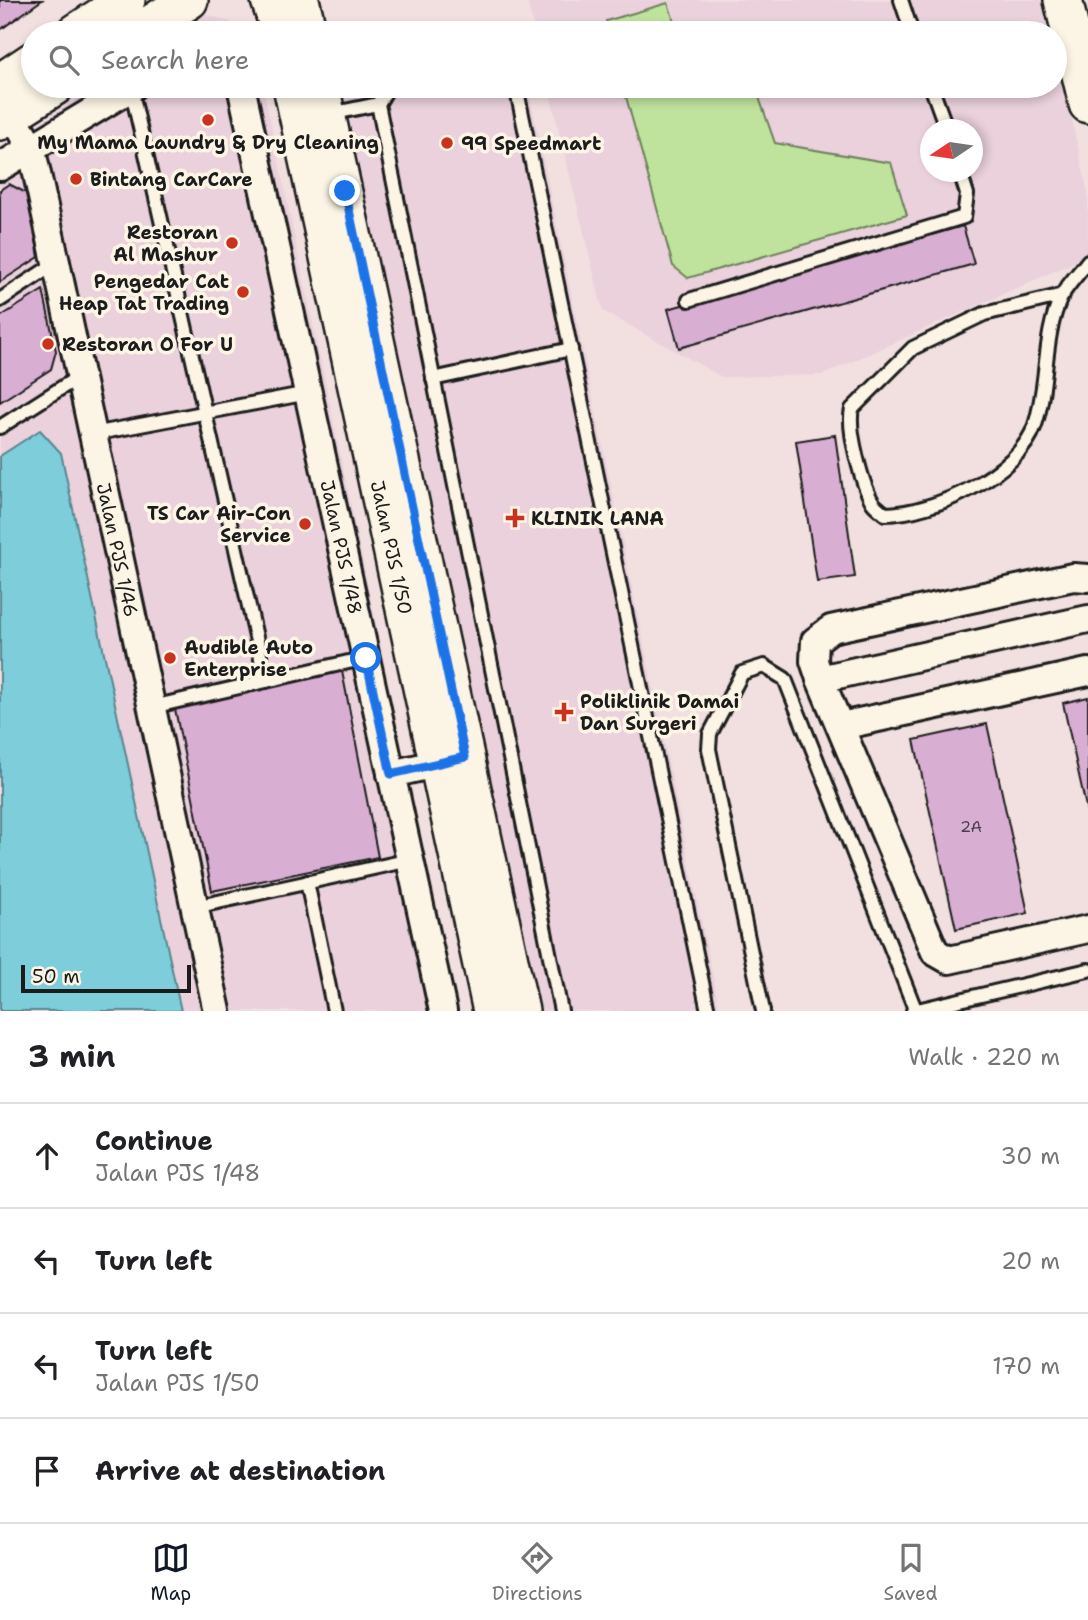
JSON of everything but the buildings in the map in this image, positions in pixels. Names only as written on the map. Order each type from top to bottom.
[{"type":"street","points":[[94,21],[126,0]]},
{"type":"street","points":[[156,21],[189,0]]},
{"type":"street","points":[[270,0],[277,21]]},
{"type":"street","points":[[300,0],[305,21]]},
{"type":"street","points":[[1063,0],[1088,104]]},
{"type":"street","points":[[3,104],[21,78]]},
{"type":"street","points":[[3,104],[21,98]]},
{"type":"street","points":[[0,167],[114,98]]},
{"type":"street","name":"Jalan PJS 1/48","points":[[244,98],[443,1011]]},
{"type":"street","name":"Jalan PJS 1/50","points":[[295,98],[452,760],[520,1011]]},
{"type":"street","name":"Jalan PJS 1/50","points":[[324,100],[452,760],[492,1011]]},
{"type":"street","name":"Jalan PJS 1/46","points":[[3,104],[31,146],[217,1011]]},
{"type":"street","points":[[1088,578],[1073,577],[831,629],[815,641],[814,661],[935,952],[949,960],[1088,929]]},
{"type":"street","points":[[820,679],[1088,619]]},
{"type":"street","points":[[841,726],[1088,672]]},
{"type":"street","points":[[391,774],[452,760]]},
{"type":"lane","points":[[901,0],[908,21]]},
{"type":"lane","points":[[135,98],[266,681]]},
{"type":"lane","points":[[382,98],[378,104],[561,1011]]},
{"type":"lane","points":[[519,98],[708,1011]]},
{"type":"lane","points":[[935,98],[943,119]]},
{"type":"lane","points":[[324,100],[378,104]]},
{"type":"lane","points":[[689,300],[964,217],[967,194],[963,182]]},
{"type":"lane","points":[[1063,295],[984,314],[913,348],[852,409],[851,427],[860,466],[873,503],[885,514],[901,514],[939,503],[980,484],[1026,442],[1035,425],[1049,339],[1063,295],[1088,261]]},
{"type":"lane","points":[[0,300],[56,263]]},
{"type":"lane","points":[[433,379],[571,349]]},
{"type":"lane","points":[[0,427],[81,376]]},
{"type":"lane","points":[[93,434],[308,393]]},
{"type":"lane","points":[[152,707],[366,658]]},
{"type":"lane","points":[[763,1011],[709,749],[710,734],[742,673],[764,666],[785,679],[914,1010],[1088,970]]},
{"type":"lane","points":[[195,907],[410,860]]},
{"type":"lane","points":[[307,882],[334,1011]]},
{"type":"shaded area","points":[[527,0],[1046,0],[1050,21],[532,21]]},
{"type":"shaded area","points":[[206,14],[227,21],[195,21]]},
{"type":"shaded area","points":[[79,98],[266,98],[457,1011],[0,1011],[0,149]]},
{"type":"shaded area","points":[[335,98],[530,98],[720,1011],[526,1011]]},
{"type":"shaded area","points":[[551,98],[1067,98],[1088,193],[1088,256],[822,375],[722,377],[603,311]]},
{"type":"green space","points":[[668,3],[674,21],[606,21]]},
{"type":"green space","points":[[626,98],[759,98],[775,143],[891,163],[907,215],[688,278],[673,266]]},
{"type":"water","points":[[40,430],[61,453],[181,1011],[0,1011],[0,456]]},
{"type":"place","name":"My Mama Laundry & Dry Cleaning","points":[[208,120]]},
{"type":"place","name":"99 Speedmart","points":[[447,143]]},
{"type":"place","name":"Bintang CarCare","points":[[76,179]]},
{"type":"place","name":"Restoran Al Mashur","points":[[232,243]]},
{"type":"place","name":"Pengedar Cat Heap Tat Trading","points":[[243,292]]},
{"type":"place","name":"Restoran O For U","points":[[48,344]]},
{"type":"place","name":"KLINIK LANA","points":[[515,518]]},
{"type":"place","name":"TS Car Air-Con Service","points":[[305,524]]},
{"type":"place","name":"Audible Auto Enterprise","points":[[170,658]]},
{"type":"place","name":"Poliklinik Damai Dan Surgeri","points":[[564,712]]},
{"type":"route","points":[[345,191],[465,757],[391,774],[366,658]]}]
